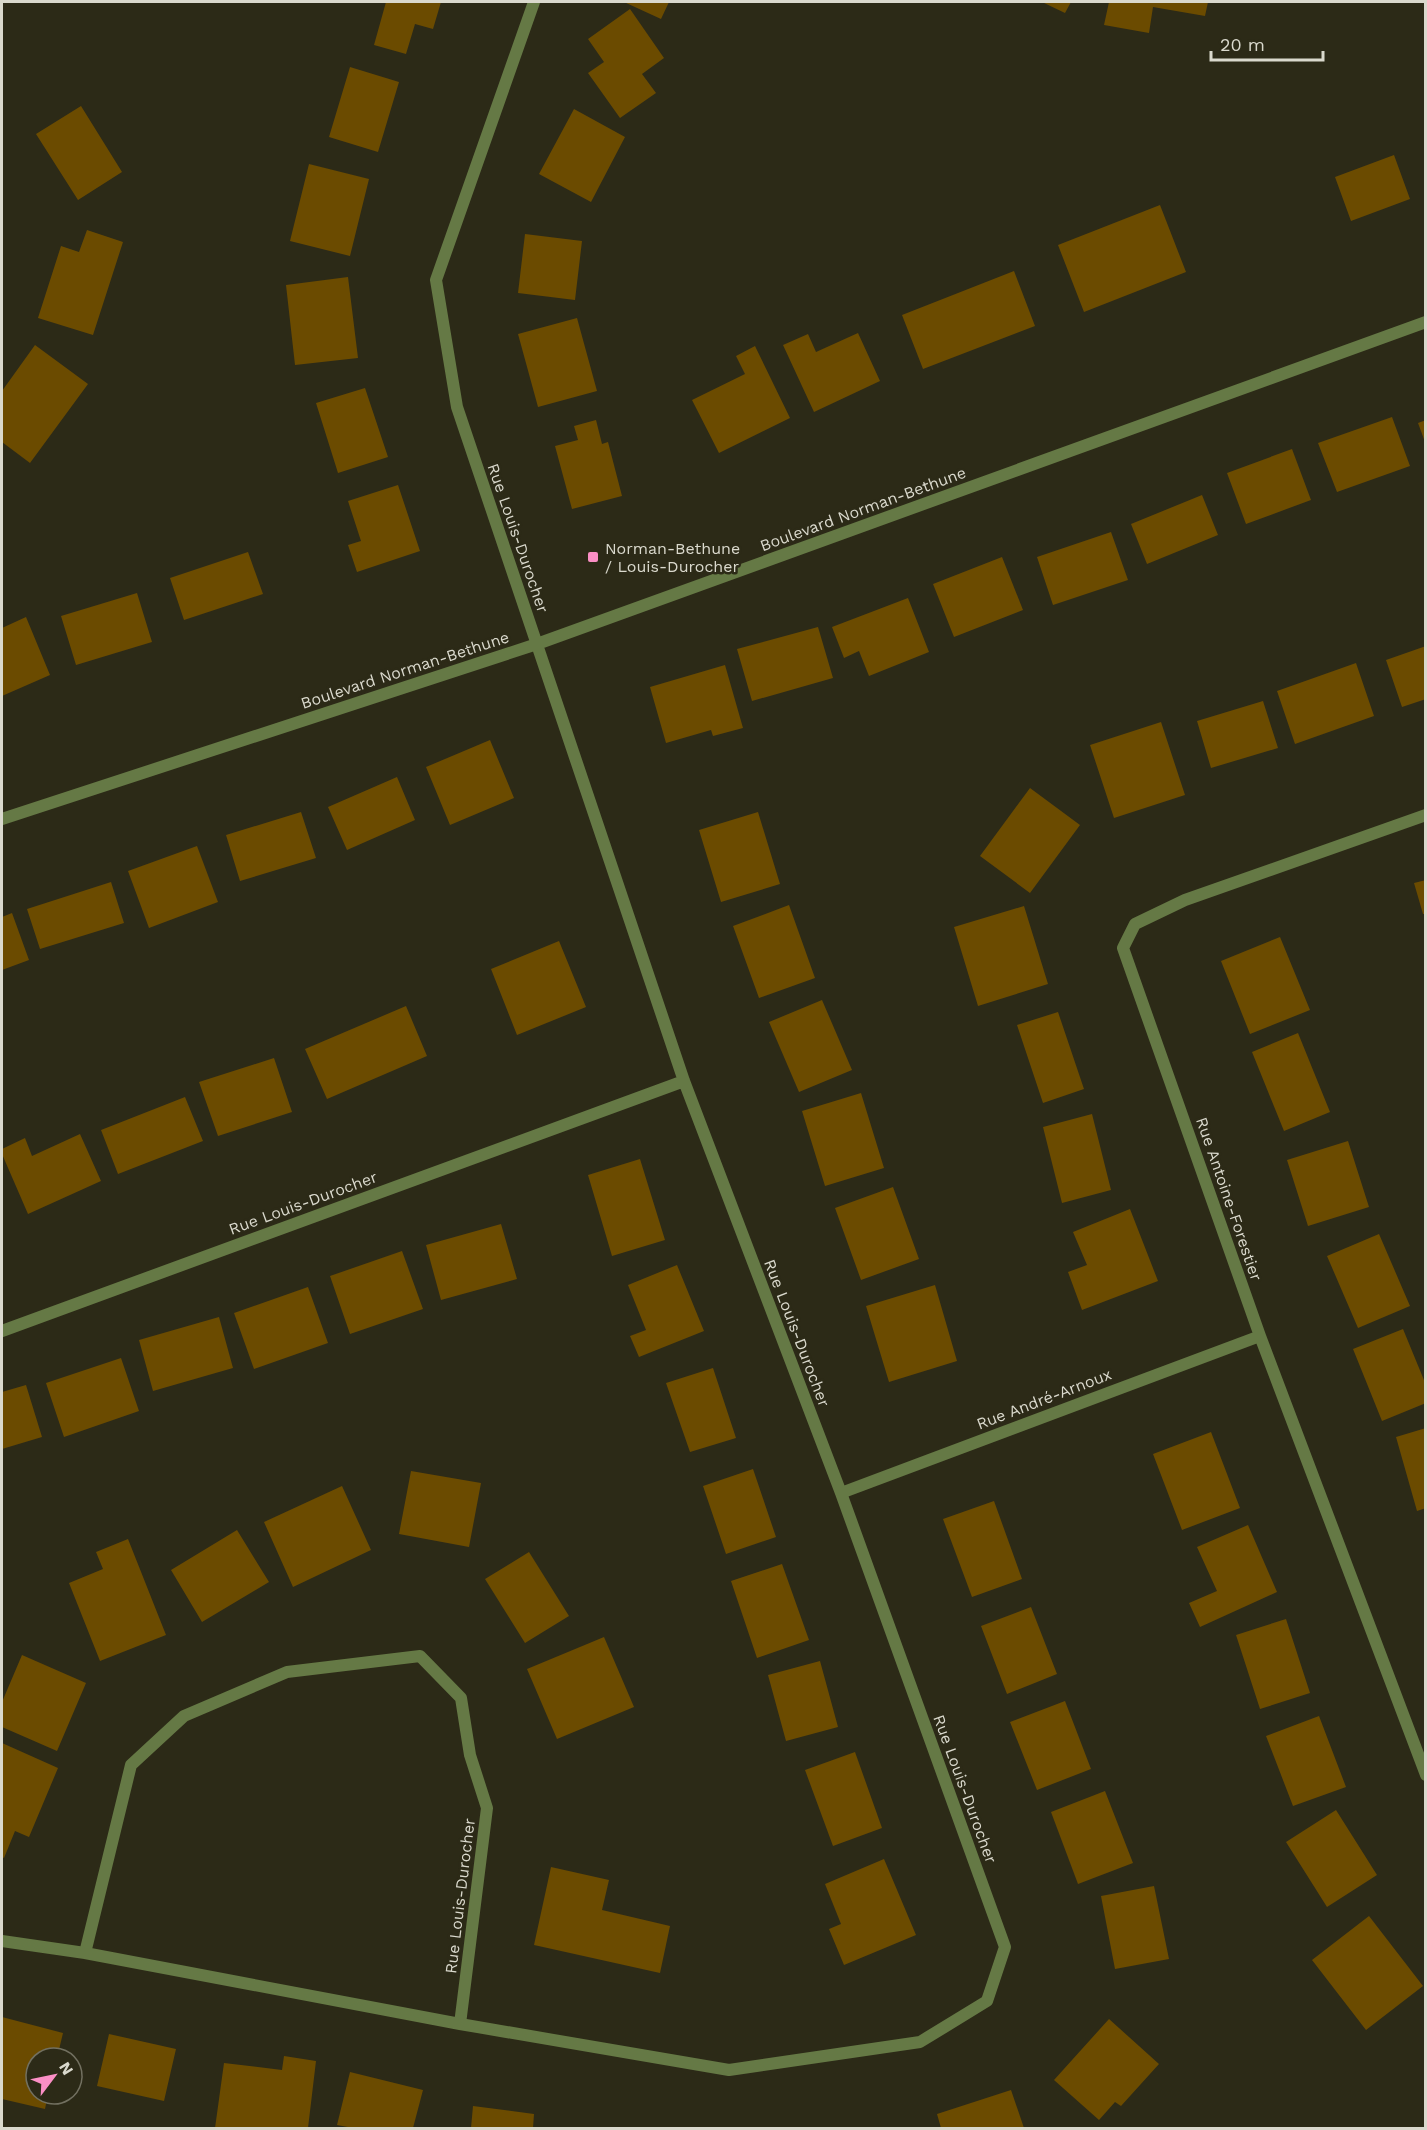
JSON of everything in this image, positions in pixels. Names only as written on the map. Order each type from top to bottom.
[{"type":"street","name":"Rue Louis-Durocher","points":[[2,1941],[86,1953],[460,2024],[729,2070],[920,2042],[987,2001],[1005,1947],[841,1493],[684,1081],[457,407],[436,280],[534,2]]},
{"type":"street","name":"Boulevard Norman-Bethune","points":[[2,819],[537,645],[1425,322]]},
{"type":"street","name":"Rue Antoine-Forestier","points":[[1425,815],[1185,900],[1135,924],[1123,948],[1260,1336],[1425,1775]]},
{"type":"street","name":"Rue Louis-Durocher","points":[[2,1331],[684,1081]]},
{"type":"street","name":"Rue André-Arnoux","points":[[841,1493],[1260,1336]]},
{"type":"street","name":"Rue Louis-Durocher","points":[[86,1953],[131,1765],[184,1716],[287,1672],[420,1656],[461,1698],[470,1755],[487,1808],[460,2024]]},
{"type":"building","points":[[386,2],[441,2],[433,29],[415,24],[406,54],[374,45]]},
{"type":"building","points":[[624,2],[669,2],[661,19]]},
{"type":"building","points":[[1042,2],[1071,2],[1065,13]]},
{"type":"building","points":[[1109,2],[1208,2],[1205,16],[1153,7],[1149,33],[1104,25]]},
{"type":"building","points":[[630,9],[664,58],[642,74],[656,93],[620,118],[588,73],[604,62],[588,39]]},
{"type":"building","points":[[350,67],[399,82],[378,152],[329,137]]},
{"type":"building","points":[[81,106],[122,172],[78,200],[36,134]]},
{"type":"building","points":[[574,109],[625,137],[591,202],[539,174]]},
{"type":"building","points":[[1394,155],[1410,199],[1351,221],[1335,177]]},
{"type":"building","points":[[309,164],[369,179],[350,256],[290,241]]},
{"type":"building","points":[[1160,205],[1186,272],[1084,312],[1058,245]]},
{"type":"building","points":[[87,230],[123,242],[93,335],[38,318],[61,246],[79,252]]},
{"type":"building","points":[[525,234],[582,241],[575,300],[518,293]]},
{"type":"building","points":[[1014,271],[1035,326],[923,369],[902,315]]},
{"type":"building","points":[[348,277],[358,358],[295,365],[286,285]]},
{"type":"building","points":[[577,318],[597,391],[538,407],[518,334]]},
{"type":"building","points":[[858,333],[880,381],[814,412],[783,345],[808,334],[816,352]]},
{"type":"building","points":[[35,345],[88,384],[30,463],[2,442],[2,391]]},
{"type":"building","points":[[755,346],[790,418],[719,453],[692,400],[745,374],[736,356]]},
{"type":"building","points":[[365,388],[388,457],[338,473],[316,403]]},
{"type":"building","points":[[1392,417],[1410,466],[1337,492],[1318,443]]},
{"type":"building","points":[[596,420],[602,444],[608,442],[622,496],[572,509],[555,446],[578,440],[574,426]]},
{"type":"building","points":[[1426,420],[1426,442],[1425,442],[1418,423]]},
{"type":"building","points":[[1292,449],[1311,500],[1246,524],[1227,473]]},
{"type":"building","points":[[398,485],[420,551],[357,572],[348,545],[361,541],[348,501]]},
{"type":"building","points":[[1202,495],[1218,535],[1147,564],[1131,524]]},
{"type":"building","points":[[1111,532],[1128,580],[1053,605],[1037,557]]},
{"type":"building","points":[[248,552],[263,594],[184,620],[170,578]]},
{"type":"building","points":[[1002,557],[1023,610],[954,637],[933,584]]},
{"type":"building","points":[[137,593],[152,642],[76,665],[61,616]]},
{"type":"building","points":[[908,598],[929,652],[869,676],[859,651],[844,658],[832,627]]},
{"type":"building","points":[[26,617],[50,675],[2,696],[2,628]]},
{"type":"building","points":[[818,627],[833,678],[752,701],[737,649]]},
{"type":"building","points":[[1426,646],[1426,699],[1402,707],[1386,660]]},
{"type":"building","points":[[1356,663],[1374,716],[1295,744],[1277,691]]},
{"type":"building","points":[[725,665],[743,728],[713,736],[711,730],[666,743],[650,687]]},
{"type":"building","points":[[1263,701],[1278,748],[1211,768],[1197,721]]},
{"type":"building","points":[[1161,722],[1185,795],[1114,818],[1090,745]]},
{"type":"building","points":[[490,740],[514,798],[450,825],[426,767]]},
{"type":"building","points":[[397,777],[415,820],[347,850],[328,807]]},
{"type":"building","points":[[1030,788],[1080,825],[1030,893],[980,856]]},
{"type":"building","points":[[301,812],[316,858],[240,881],[226,835]]},
{"type":"building","points":[[758,812],[780,884],[721,902],[699,830]]},
{"type":"building","points":[[197,846],[218,902],[149,928],[128,871]]},
{"type":"building","points":[[1426,880],[1426,914],[1423,914],[1414,883]]},
{"type":"building","points":[[111,882],[124,923],[40,949],[27,909]]},
{"type":"building","points":[[789,905],[815,978],[759,998],[733,926]]},
{"type":"building","points":[[1024,906],[1048,984],[978,1006],[954,927]]},
{"type":"building","points":[[12,913],[29,960],[2,970],[2,917]]},
{"type":"building","points":[[1280,937],[1310,1010],[1250,1034],[1221,961]]},
{"type":"building","points":[[559,941],[586,1007],[517,1035],[491,969]]},
{"type":"building","points":[[822,1000],[852,1070],[799,1092],[769,1022]]},
{"type":"building","points":[[406,1006],[427,1056],[327,1099],[305,1049]]},
{"type":"building","points":[[1058,1012],[1084,1089],[1043,1103],[1017,1025]]},
{"type":"building","points":[[1298,1033],[1330,1112],[1284,1131],[1252,1052]]},
{"type":"building","points":[[274,1058],[292,1112],[218,1136],[199,1082]]},
{"type":"building","points":[[861,1093],[884,1168],[825,1186],[802,1111]]},
{"type":"building","points":[[185,1097],[203,1141],[118,1174],[101,1130]]},
{"type":"building","points":[[1092,1114],[1111,1190],[1062,1203],[1043,1127]]},
{"type":"building","points":[[80,1134],[101,1181],[28,1214],[2,1154],[2,1149],[25,1138],[32,1156]]},
{"type":"building","points":[[1348,1141],[1369,1207],[1308,1226],[1287,1160]]},
{"type":"building","points":[[640,1159],[665,1240],[612,1256],[588,1175]]},
{"type":"building","points":[[893,1187],[919,1259],[861,1280],[835,1208]]},
{"type":"building","points":[[1130,1209],[1158,1281],[1082,1310],[1068,1272],[1087,1265],[1073,1232]]},
{"type":"building","points":[[501,1224],[517,1279],[441,1300],[426,1245]]},
{"type":"building","points":[[1379,1234],[1410,1306],[1358,1328],[1327,1256]]},
{"type":"building","points":[[402,1251],[423,1309],[350,1334],[330,1276]]},
{"type":"building","points":[[677,1265],[704,1331],[639,1357],[630,1336],[646,1330],[628,1285]]},
{"type":"building","points":[[935,1285],[957,1361],[889,1382],[866,1306]]},
{"type":"building","points":[[308,1287],[328,1343],[254,1369],[234,1313]]},
{"type":"building","points":[[219,1317],[233,1368],[153,1391],[139,1340]]},
{"type":"building","points":[[1403,1329],[1426,1385],[1426,1403],[1382,1421],[1353,1349]]},
{"type":"building","points":[[121,1358],[139,1411],[64,1437],[46,1383]]},
{"type":"building","points":[[713,1368],[736,1438],[690,1452],[666,1383]]},
{"type":"building","points":[[26,1385],[42,1437],[2,1449],[2,1392]]},
{"type":"building","points":[[1426,1428],[1426,1508],[1417,1511],[1396,1437]]},
{"type":"building","points":[[1211,1432],[1240,1508],[1182,1530],[1153,1454]]},
{"type":"building","points":[[753,1469],[776,1537],[726,1554],[703,1486]]},
{"type":"building","points":[[411,1471],[481,1483],[469,1547],[399,1534]]},
{"type":"building","points":[[342,1486],[371,1550],[293,1587],[264,1522]]},
{"type":"building","points":[[994,1501],[1022,1579],[972,1597],[943,1519]]},
{"type":"building","points":[[1248,1525],[1277,1592],[1200,1627],[1189,1603],[1217,1591],[1197,1547]]},
{"type":"building","points":[[237,1530],[269,1582],[202,1622],[171,1570]]},
{"type":"building","points":[[128,1539],[166,1635],[100,1661],[69,1583],[103,1569],[96,1552]]},
{"type":"building","points":[[529,1552],[569,1616],[525,1643],[485,1579]]},
{"type":"building","points":[[782,1564],[809,1640],[757,1658],[731,1581]]},
{"type":"building","points":[[1031,1607],[1057,1674],[1007,1694],[981,1626]]},
{"type":"building","points":[[1286,1619],[1310,1693],[1260,1709],[1236,1635]]},
{"type":"building","points":[[604,1637],[634,1707],[557,1739],[527,1669]]},
{"type":"building","points":[[22,1655],[86,1683],[57,1751],[2,1727],[2,1702]]},
{"type":"building","points":[[820,1661],[838,1727],[786,1741],[768,1675]]},
{"type":"building","points":[[1065,1701],[1091,1769],[1037,1790],[1010,1722]]},
{"type":"building","points":[[1319,1716],[1346,1787],[1293,1806],[1266,1736]]},
{"type":"building","points":[[2,1743],[58,1768],[29,1837],[15,1831],[4,1858],[2,1857]]},
{"type":"building","points":[[855,1752],[882,1828],[833,1846],[805,1770]]},
{"type":"building","points":[[1105,1791],[1133,1863],[1078,1884],[1051,1812]]},
{"type":"building","points":[[1336,1810],[1377,1875],[1327,1907],[1286,1842]]},
{"type":"building","points":[[884,1859],[916,1935],[844,1965],[829,1929],[841,1924],[825,1884]]},
{"type":"building","points":[[551,1867],[609,1880],[602,1910],[670,1926],[660,1973],[534,1945]]},
{"type":"building","points":[[1154,1886],[1169,1959],[1115,1969],[1101,1896]]},
{"type":"building","points":[[1369,1916],[1423,1986],[1366,2030],[1312,1960]]},
{"type":"building","points":[[2,2017],[63,2033],[60,2046],[24,2046],[24,2104],[2,2099]]},
{"type":"building","points":[[1109,2019],[1159,2064],[1121,2106],[1115,2102],[1099,2120],[1054,2080]]},
{"type":"building","points":[[109,2034],[176,2049],[164,2101],[97,2086]]},
{"type":"building","points":[[284,2056],[316,2061],[308,2128],[215,2128],[224,2063],[282,2070]]},
{"type":"building","points":[[350,2072],[423,2090],[413,2128],[353,2128],[337,2125]]},
{"type":"building","points":[[1011,2090],[1024,2128],[941,2128],[937,2114]]},
{"type":"building","points":[[473,2106],[534,2114],[533,2128],[471,2128]]},
{"type":"place","name":"Norman-Bethune / Louis-Durocher","points":[[593,557]]}]
